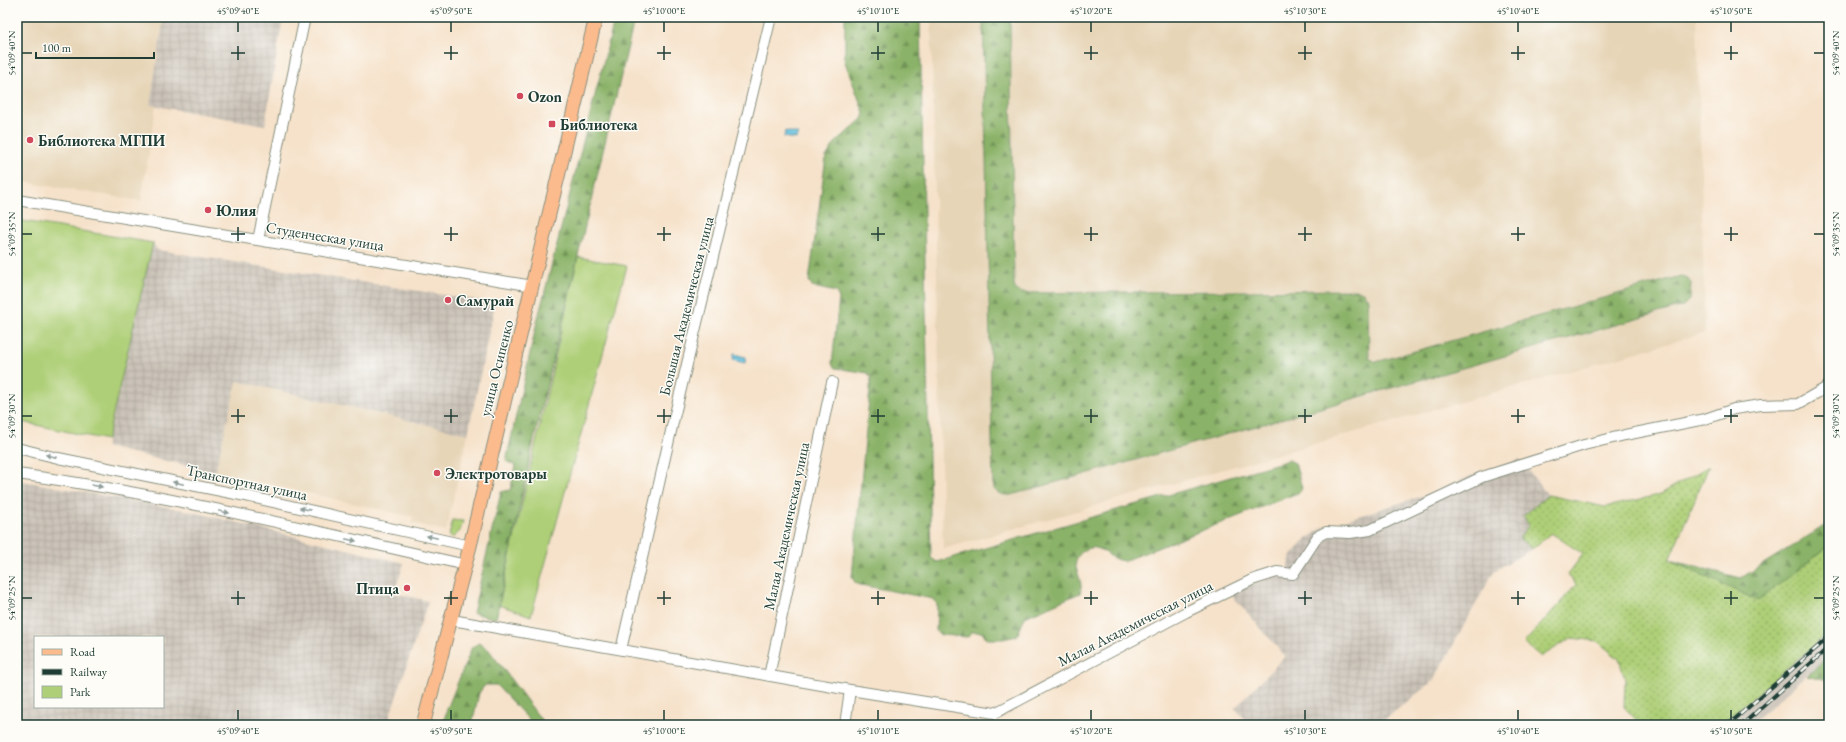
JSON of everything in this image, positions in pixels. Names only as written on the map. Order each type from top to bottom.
[{"type":"main road","name":"улица Осипенко","points":[[423,725],[466,565],[596,17]]},
{"type":"street","points":[[258,240],[305,17]]},
{"type":"street","name":"Большая Академическая улица","points":[[621,650],[674,418],[771,17]]},
{"type":"street","name":"Студенческая улица","points":[[17,200],[533,286]]},
{"type":"street","name":"Малая Академическая улица","points":[[769,676],[832,382]]},
{"type":"street","name":"Малая Академическая улица","points":[[850,690],[995,712],[1186,612],[1252,580],[1277,572],[1293,574],[1318,536],[1326,532],[1350,533],[1370,530],[1482,477],[1584,445],[1705,419],[1734,409],[1761,405],[1798,404],[1829,386]]},
{"type":"street","name":"Транспортная улица","points":[[17,448],[58,458],[254,498],[470,546]]},
{"type":"street","points":[[17,474],[57,479],[178,501],[466,565]]},
{"type":"street","points":[[452,620],[850,690],[845,725]]},
{"type":"shaded area","points":[[17,17],[164,17],[150,105],[156,106],[141,201],[17,181]]},
{"type":"shaded area","points":[[164,17],[283,17],[265,125],[150,105]]},
{"type":"shaded area","points":[[931,17],[1697,17],[1705,333],[943,549]]},
{"type":"shaded area","points":[[153,243],[157,250],[495,303],[468,434],[237,381],[215,472],[106,447]]},
{"type":"shaded area","points":[[236,381],[468,434],[446,531],[411,523],[413,517],[215,472]]},
{"type":"shaded area","points":[[1519,459],[1548,495],[1524,516],[1529,525],[1519,538],[1532,549],[1494,571],[1434,680],[1378,725],[1250,725],[1235,708],[1285,656],[1229,592],[1286,573],[1291,555],[1303,542],[1323,527],[1432,493],[1478,473]]},
{"type":"shaded area","points":[[17,480],[189,511],[404,563],[394,593],[428,601],[387,725],[17,725]]},
{"type":"shaded area","points":[[1829,632],[1829,655],[1750,725],[1721,725]]},
{"type":"green space","points":[[615,17],[635,17],[533,444],[496,619],[473,613],[501,492],[510,490],[516,466],[506,461],[536,326]]},
{"type":"green space","points":[[845,17],[920,17],[931,558],[937,562],[1289,460],[1295,463],[1302,488],[1300,492],[1124,561],[1115,559],[1100,549],[1086,549],[1076,560],[1081,587],[1080,593],[1025,617],[1017,636],[1003,639],[986,639],[982,632],[972,632],[968,637],[941,635],[936,631],[937,604],[933,599],[856,584],[852,577],[871,378],[868,373],[835,368],[832,364],[839,298],[836,292],[813,287],[809,281],[826,157],[835,143],[862,119],[864,113],[845,62]]},
{"type":"green space","points":[[983,17],[1010,17],[1014,284],[1015,289],[1021,293],[1356,290],[1363,292],[1368,299],[1369,358],[1376,362],[1681,276],[1688,278],[1691,283],[1690,299],[1683,306],[1011,495],[1000,494],[993,487]]},
{"type":"green space","points":[[17,220],[153,243],[107,440],[17,421]]},
{"type":"green space","points":[[578,257],[627,266],[531,616],[499,605]]},
{"type":"green space","points":[[1709,466],[1669,560],[1758,601],[1829,546],[1829,632],[1721,725],[1641,725],[1624,707],[1625,679],[1619,659],[1597,641],[1571,638],[1541,657],[1524,643],[1576,585],[1568,574],[1583,554],[1551,533],[1532,549],[1519,538],[1529,525],[1523,516],[1548,495],[1605,507],[1659,495]]},
{"type":"green space","points":[[452,520],[463,521],[460,531],[454,537],[449,537]]},
{"type":"green space","points":[[1829,523],[1829,546],[1758,601],[1669,560],[1741,578]]},
{"type":"green space","points":[[479,643],[489,650],[545,725],[534,725],[496,685],[485,685],[479,693],[472,725],[443,725],[447,709],[472,647]]},
{"type":"green space","points":[[1829,655],[1829,680],[1807,676]]},
{"type":"water","points":[[785,131],[798,134],[796,139],[784,137]]},
{"type":"water","points":[[734,354],[746,357],[745,363],[733,360]]},
{"type":"railway","points":[[1728,725],[1829,637]]},
{"type":"railway","points":[[1742,725],[1829,647]]},
{"type":"place","name":"Ozon","points":[[520,96]]},
{"type":"place","name":"Библиотека","points":[[552,124]]},
{"type":"place","name":"Библиотека МГПИ","points":[[30,140]]},
{"type":"place","name":"Юлия","points":[[208,210]]},
{"type":"place","name":"Самурай","points":[[448,300]]},
{"type":"place","name":"Электротовары","points":[[437,473]]},
{"type":"place","name":"Птица","points":[[407,588]]}]
